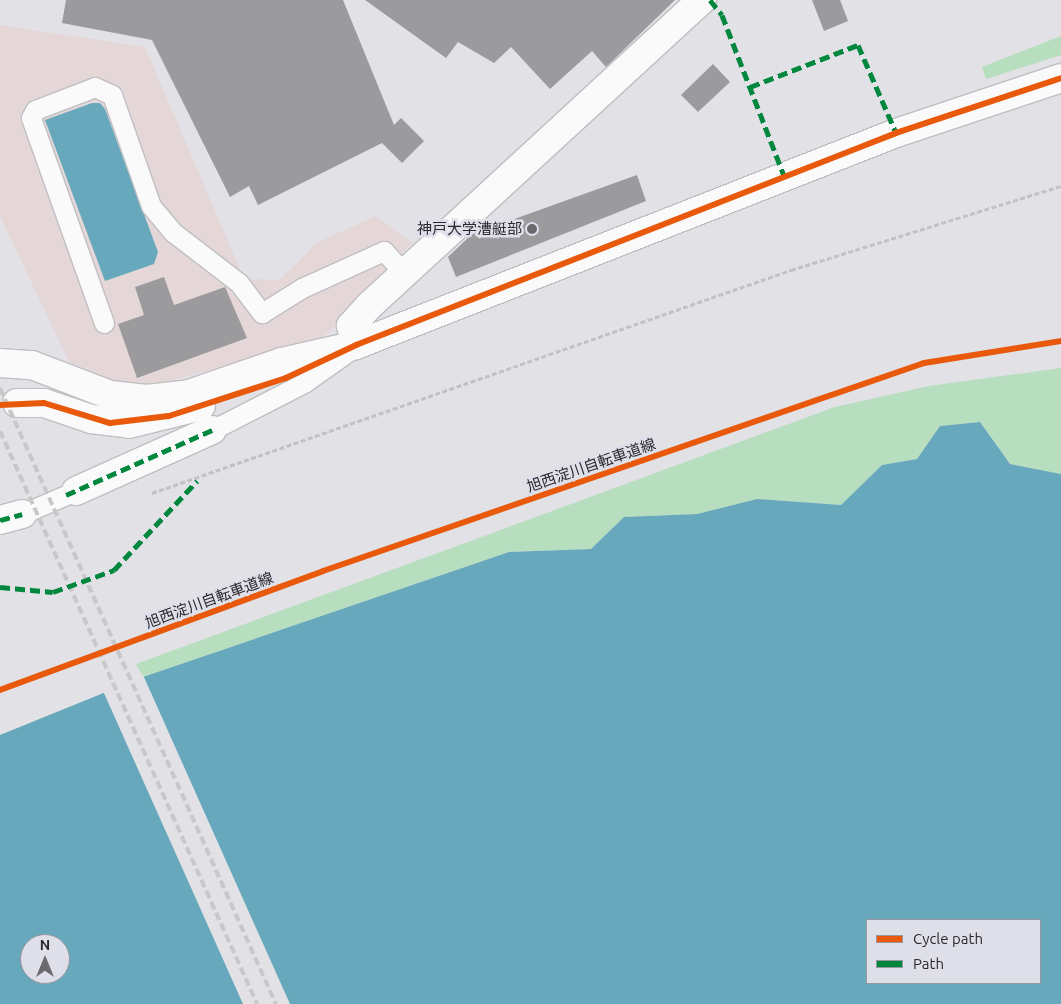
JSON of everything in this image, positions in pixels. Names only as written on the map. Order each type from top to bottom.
[{"type":"street","points":[[356,345],[351,326],[403,272],[702,0]]},
{"type":"street","points":[[17,403],[44,403],[110,423],[146,422],[286,378],[356,345],[896,133],[1061,78]]},
{"type":"street","points":[[0,363],[32,365],[110,395],[146,399],[189,394],[282,362],[356,345]]},
{"type":"street","points":[[71,493],[212,430]]},
{"type":"lane","points":[[104,323],[31,118],[35,110],[95,87],[112,95],[151,206],[174,233],[239,282],[262,313],[302,288],[384,251],[403,272]]},
{"type":"lane","points":[[212,430],[304,383],[356,345]]},
{"type":"lane","points":[[11,517],[71,493]]},
{"type":"path","points":[[197,481],[791,270],[1061,186]]},
{"type":"shaded area","points":[[0,25],[145,47],[242,274],[252,279],[279,280],[318,242],[376,216],[412,243],[322,339],[162,383],[119,382],[69,362],[0,216]]},
{"type":"green space","points":[[1061,36],[1061,55],[986,79],[982,67]]},
{"type":"green space","points":[[1061,368],[1061,474],[1010,464],[980,422],[940,426],[917,459],[882,465],[841,505],[757,499],[697,514],[624,517],[591,549],[509,552],[143,677],[136,664],[835,407],[929,386]]},
{"type":"water","points":[[92,103],[100,103],[105,109],[158,252],[154,264],[105,281],[45,120]]},
{"type":"water","points":[[980,422],[1010,464],[1061,474],[1061,1004],[0,1004],[0,735],[143,677],[509,552],[591,549],[624,517],[697,514],[757,499],[841,505],[882,465],[917,459],[940,426]]},
{"type":"pier","points":[[143,675],[290,1004],[243,1004],[103,691]]},
{"type":"building","points":[[66,0],[343,0],[394,125],[401,118],[424,141],[402,163],[382,143],[258,205],[249,186],[230,197],[152,40],[62,23]]},
{"type":"building","points":[[365,0],[675,0],[606,67],[592,51],[550,89],[511,47],[494,63],[458,42],[446,58]]},
{"type":"building","points":[[812,0],[840,0],[848,21],[824,31]]},
{"type":"building","points":[[713,64],[730,82],[698,112],[681,95]]},
{"type":"building","name":"神戸大学漕艇部","points":[[637,175],[646,201],[456,277],[448,257],[472,234]]},
{"type":"building","points":[[164,277],[174,305],[225,287],[247,338],[137,378],[118,324],[144,315],[135,287]]},
{"type":"railway","points":[[0,388],[276,1004]]},
{"type":"railway","points":[[0,431],[257,1004]]},
{"type":"marked path","points":[[710,0],[722,15],[784,176]]},
{"type":"marked path","points":[[750,87],[858,45],[896,133]]},
{"type":"marked path","points":[[66,495],[212,430]]},
{"type":"marked path","points":[[0,587],[53,592],[114,570],[197,481]]},
{"type":"marked path","points":[[0,520],[22,514]]},
{"type":"cycle path","points":[[0,405],[44,403],[110,423],[169,416],[286,378],[356,345],[896,133],[1061,78]]},
{"type":"cycle path","name":"旭西淀川自転車道線","points":[[0,690],[323,571],[924,363],[1061,341]]},
{"type":"place","name":"神戸大学漕艇部","points":[[532,229]]}]
